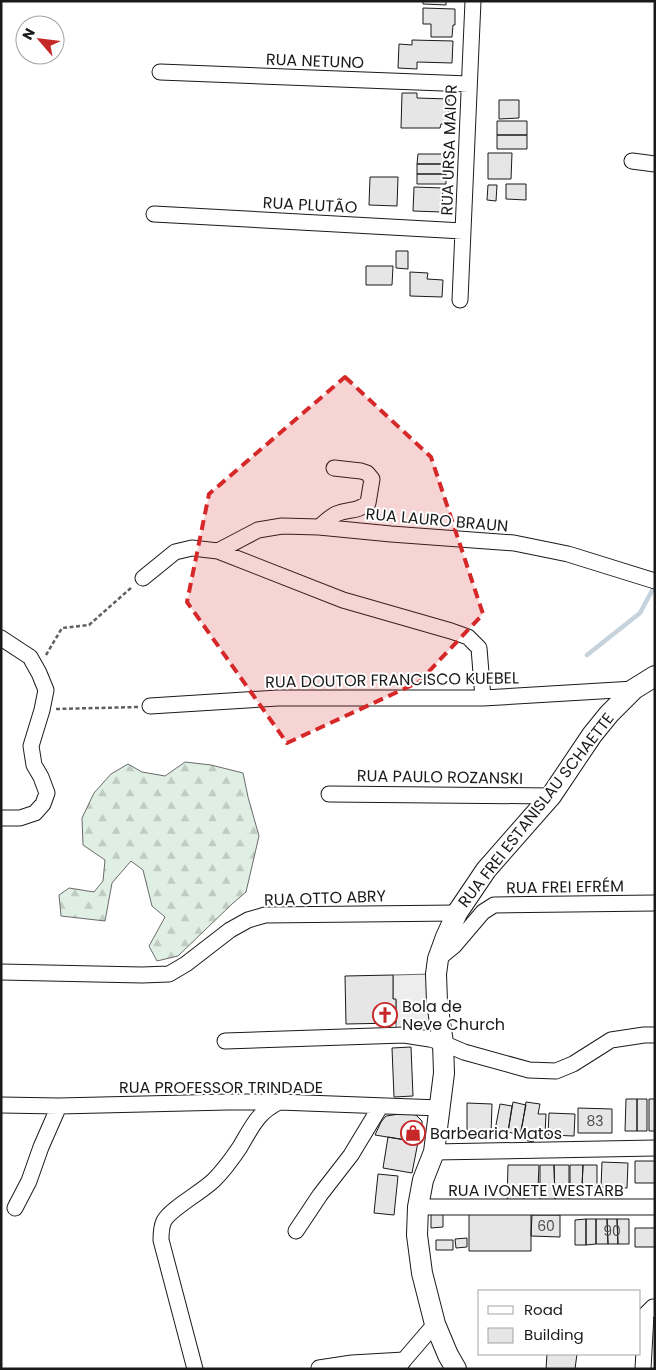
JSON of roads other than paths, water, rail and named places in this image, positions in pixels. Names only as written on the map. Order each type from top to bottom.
[{"type":"main road","name":"RUA FREI ESTANISLAU SCHAETTE","points":[[456,1369],[435,1324],[422,1273],[417,1235],[418,1207],[423,1180],[434,1152],[444,1072],[443,1043],[437,1002],[436,974],[438,959],[457,913],[486,870],[551,796],[592,735],[609,714],[634,689],[655,676]]},
{"type":"street","name":"RUA URSA MAIOR","points":[[460,300],[473,1]]},
{"type":"street","name":"RUA NETUNO","points":[[160,72],[469,84]]},
{"type":"street","points":[[632,161],[655,164]]},
{"type":"street","name":"RUA PLUTÃO","points":[[154,214],[463,231]]},
{"type":"street","points":[[319,527],[335,515],[346,511],[359,510],[368,503],[372,479],[367,473],[334,468]]},
{"type":"street","name":"RUA LAURO BRAUN","points":[[218,551],[258,530],[282,526],[319,527],[514,543],[568,554],[655,581]]},
{"type":"street","points":[[143,578],[175,552],[192,548],[218,551],[342,600],[451,631],[468,637],[479,648],[483,698]]},
{"type":"street","points":[[1,638],[30,657],[46,690],[31,746],[34,765],[47,793],[43,804],[35,813],[20,818],[1,818]]},
{"type":"street","name":"RUA DOUTOR FRANCISCO KUEBEL","points":[[150,706],[278,698],[483,698],[634,689]]},
{"type":"street","name":"RUA PAULO ROZANSKI","points":[[329,794],[551,796]]},
{"type":"street","name":"RUA FREI EFRÉM","points":[[438,959],[454,946],[483,912],[494,905],[655,903]]},
{"type":"street","name":"RUA OTTO ABRY","points":[[1,972],[169,974],[186,964],[230,930],[248,920],[265,915],[457,913]]},
{"type":"street","points":[[224,1041],[404,1035],[430,1039],[464,1052],[529,1070],[556,1071],[572,1064],[611,1040],[655,1035]]},
{"type":"street","points":[[195,1369],[161,1240],[161,1230],[164,1221],[171,1213],[214,1180],[240,1147],[251,1126],[264,1112],[279,1102]]},
{"type":"street","name":"RUA PROFESSOR TRINDADE","points":[[1,1105],[59,1106],[279,1102],[440,1108]]},
{"type":"street","points":[[15,1208],[29,1181],[59,1106]]},
{"type":"street","points":[[296,1231],[320,1195],[351,1155],[380,1107]]},
{"type":"street","points":[[434,1152],[655,1148]]},
{"type":"street","name":"RUA IVONETE WESTARB","points":[[418,1207],[655,1207]]},
{"type":"street","points":[[643,1369],[646,1314],[655,1306]]},
{"type":"street","points":[[319,1368],[352,1363],[401,1364],[435,1324]]},
{"type":"waterway","points":[[587,655],[640,613],[655,585]]},
{"type":"place","name":"Bola de Neve Church","points":[[385,1015]]},
{"type":"place","name":"Barbearia Matos","points":[[413,1133]]}]
